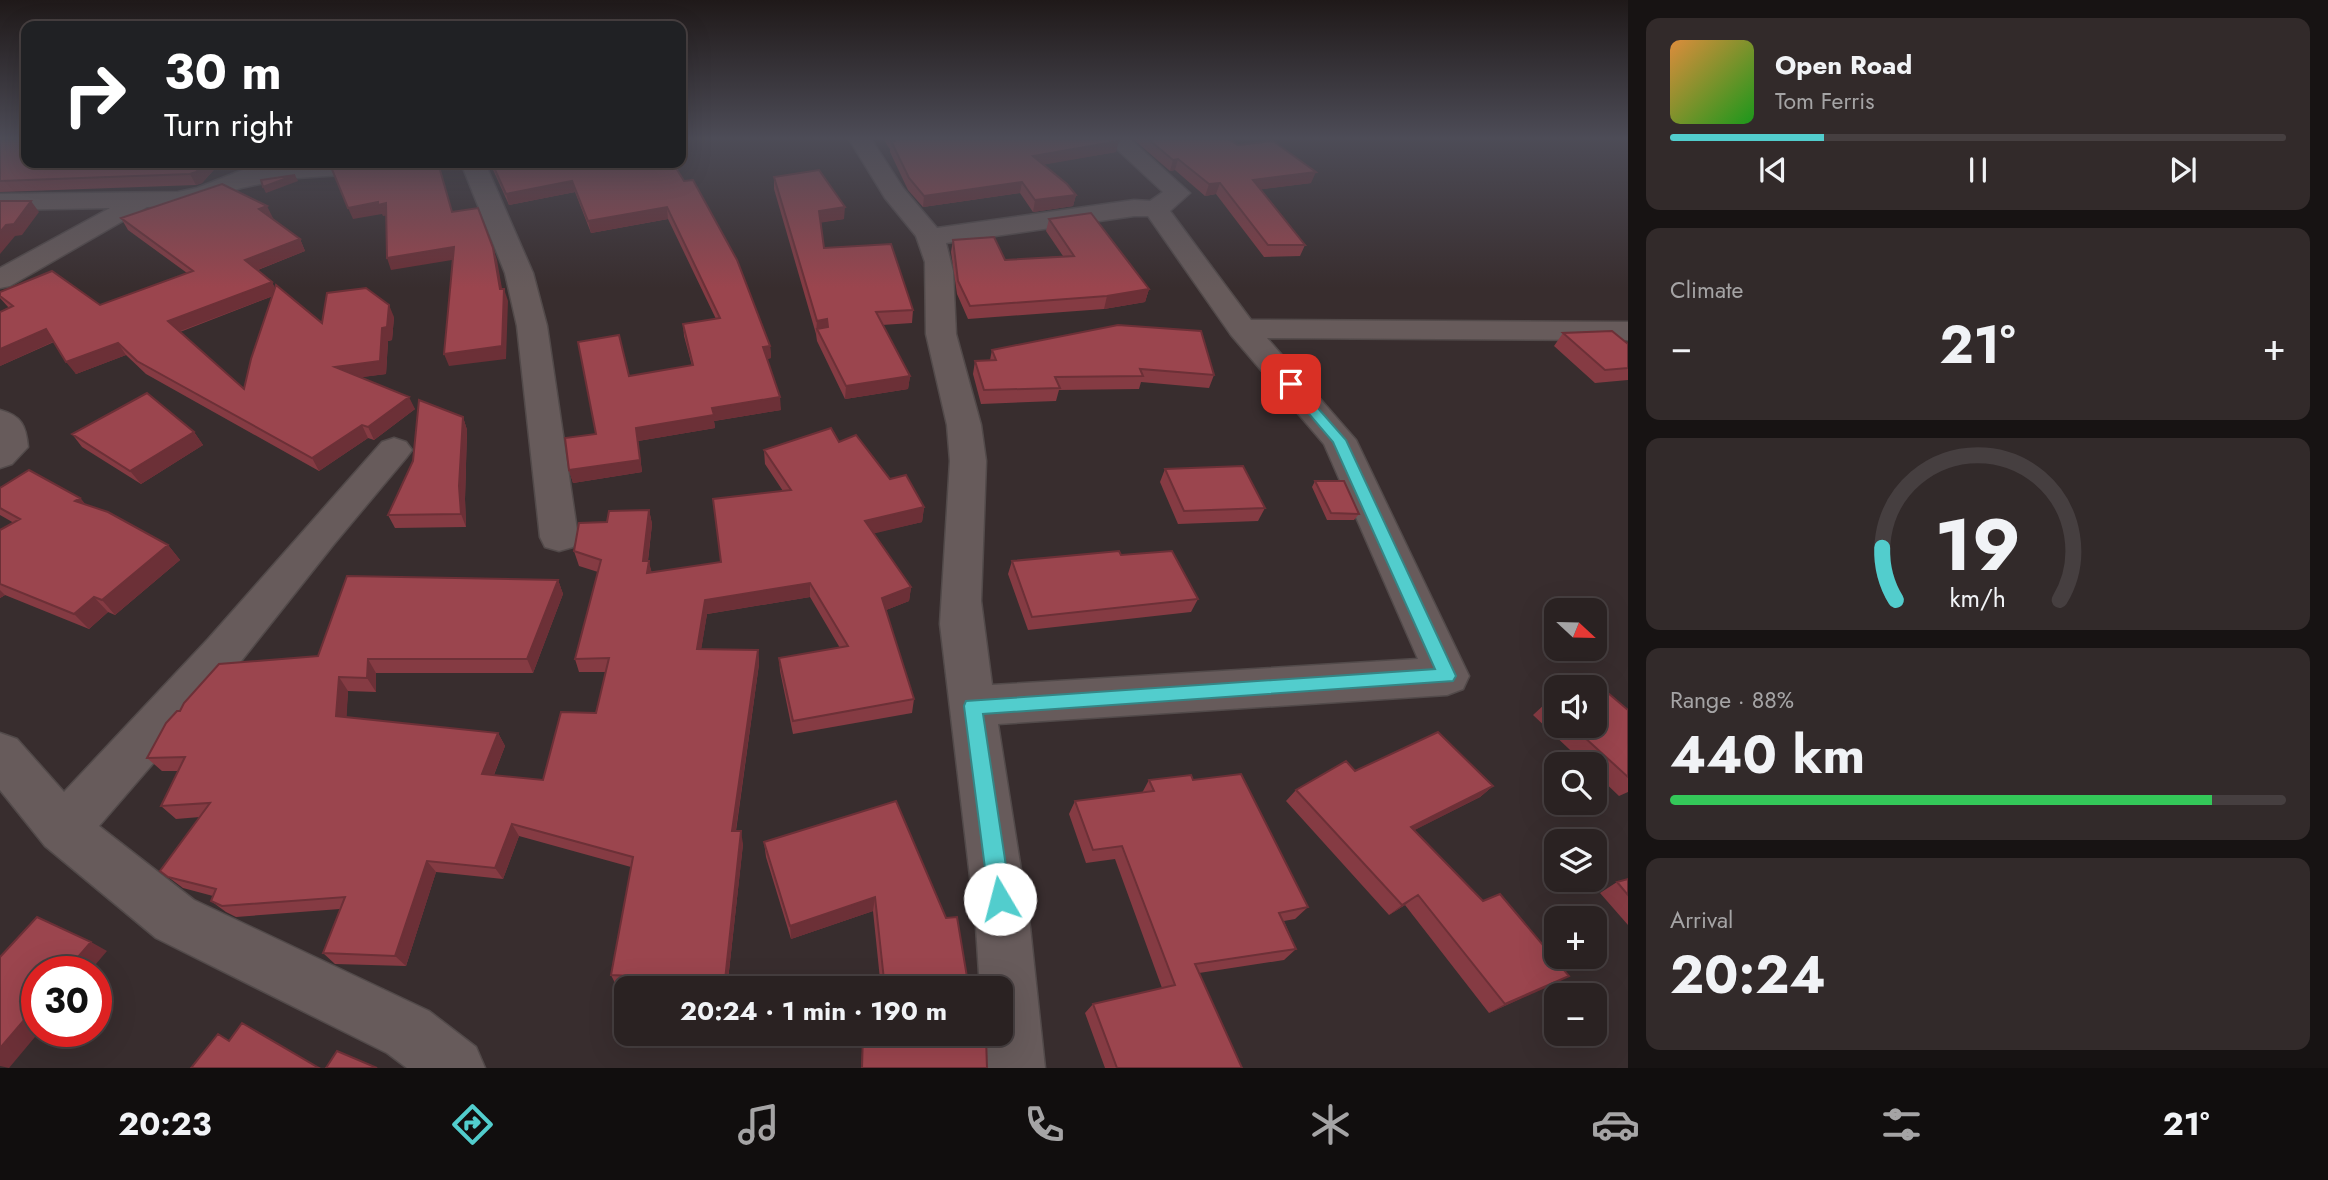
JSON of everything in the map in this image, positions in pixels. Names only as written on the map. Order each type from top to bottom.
[{"type":"street","points":[[0,202],[138,202],[178,199],[212,189]]},
{"type":"street","points":[[483,189],[519,273],[532,326],[559,537]]},
{"type":"street","points":[[892,189],[929,237],[938,255],[943,351],[957,392],[966,437],[969,472],[959,585],[961,624],[1003,927],[1015,1068]]},
{"type":"street","points":[[929,237],[1134,208],[1156,209],[1178,194],[1172,189]]},
{"type":"street","points":[[0,279],[138,202]]},
{"type":"street","points":[[973,706],[1447,676],[1339,440],[1242,329],[1156,209]]},
{"type":"street","points":[[1242,329],[1625,333]]},
{"type":"street","points":[[0,422],[9,428],[11,447],[0,456]]},
{"type":"street","points":[[63,829],[223,652],[320,534],[394,450]]},
{"type":"street","points":[[0,754],[63,829],[175,919],[408,1032],[455,1068]]},
{"type":"building","points":[[208,189],[232,189],[267,206],[259,209],[300,239],[245,260],[272,282],[168,321],[244,389],[251,359],[276,285],[322,323],[327,293],[366,288],[389,305],[387,327],[382,328],[380,361],[335,367],[409,397],[368,427],[362,425],[312,458],[137,361],[118,343],[66,362],[46,329],[0,349],[0,312],[13,306],[0,296],[0,292],[52,271],[100,305],[193,271],[121,218]]},
{"type":"building","points":[[340,189],[445,189],[452,212],[478,208],[493,248],[500,289],[504,289],[502,346],[444,354],[454,247],[387,258],[386,203],[348,208]]},
{"type":"building","points":[[504,189],[532,189],[506,194]]},
{"type":"building","points":[[575,189],[698,189],[737,260],[770,346],[763,347],[780,397],[712,408],[714,415],[636,428],[640,460],[569,470],[565,438],[596,434],[578,342],[619,335],[629,376],[693,365],[683,324],[720,318],[667,207],[588,221]]},
{"type":"building","points":[[778,189],[832,189],[845,207],[819,211],[824,248],[891,244],[913,310],[876,312],[910,376],[846,386],[817,329],[828,327],[827,319],[817,321]]},
{"type":"building","points":[[918,189],[974,189],[924,196]]},
{"type":"building","points":[[1027,189],[1071,189],[1076,195],[1035,200]]},
{"type":"building","points":[[1225,189],[1260,189],[1305,245],[1268,245]]},
{"type":"building","points":[[0,201],[31,201],[14,224],[6,225],[0,232]]},
{"type":"building","points":[[1091,213],[1149,289],[1107,296],[970,306],[958,281],[953,240],[994,237],[1005,260],[1074,256],[1049,219]]},
{"type":"building","points":[[1118,325],[1201,331],[1214,375],[1140,369],[1143,376],[1055,377],[1060,388],[984,390],[975,361],[996,360],[992,350]]},
{"type":"building","points":[[1612,331],[1628,344],[1628,368],[1605,370],[1563,333]]},
{"type":"building","points":[[147,393],[194,432],[130,471],[72,434]]},
{"type":"building","points":[[419,400],[463,417],[459,486],[461,514],[388,515],[413,461]]},
{"type":"building","points":[[831,428],[839,442],[856,435],[890,479],[906,475],[924,507],[865,521],[911,587],[882,598],[914,699],[793,721],[779,658],[848,646],[810,583],[705,600],[697,649],[758,650],[732,831],[741,831],[725,976],[611,975],[633,857],[512,824],[495,868],[427,861],[395,956],[323,953],[345,897],[222,906],[211,901],[216,889],[168,877],[160,871],[210,803],[161,806],[185,757],[147,758],[166,723],[180,711],[219,664],[318,656],[347,576],[558,580],[527,659],[368,659],[367,678],[339,677],[336,716],[498,733],[482,774],[543,780],[561,712],[596,713],[609,658],[575,659],[601,560],[574,551],[579,523],[607,522],[609,511],[649,510],[643,561],[649,561],[647,573],[721,562],[713,499],[791,490],[764,450]]},
{"type":"building","points":[[1243,466],[1265,508],[1184,511],[1165,469]]},
{"type":"building","points":[[29,470],[80,498],[75,501],[108,512],[168,545],[102,600],[94,597],[74,614],[0,584],[0,530],[20,519],[0,508],[0,488]]},
{"type":"building","points":[[1315,481],[1344,481],[1359,514],[1331,513]]},
{"type":"building","points":[[1119,551],[1121,555],[1172,551],[1198,599],[1032,617],[1012,561]]},
{"type":"building","points":[[1607,692],[1628,710],[1628,777],[1607,758],[1607,752],[1601,752],[1585,738],[1607,738]]},
{"type":"building","points":[[1438,732],[1493,786],[1411,827],[1483,901],[1500,894],[1544,946],[1544,969],[1563,969],[1569,976],[1553,983],[1544,983],[1544,987],[1505,1004],[1418,895],[1402,905],[1296,790],[1346,761],[1355,771]]},
{"type":"building","points":[[1241,774],[1308,907],[1279,913],[1296,949],[1195,964],[1242,1068],[1117,1068],[1093,1004],[1175,985],[1122,846],[1093,850],[1075,801],[1154,791],[1149,780],[1191,775],[1193,780]]},
{"type":"building","points":[[896,801],[946,918],[957,917],[967,976],[884,976],[875,897],[790,926],[764,842]]},
{"type":"building","points":[[1628,879],[1628,895],[1617,882]]},
{"type":"building","points":[[37,917],[91,942],[79,956],[21,956],[21,1024],[0,1048],[0,957]]},
{"type":"building","points":[[242,1023],[319,1068],[191,1068],[218,1034],[229,1041]]},
{"type":"building","points":[[863,1046],[986,1046],[987,1068],[862,1068]]},
{"type":"building","points":[[337,1051],[377,1068],[326,1068]]},
{"type":"route","points":[[1000,899],[973,706],[1447,676],[1339,440],[1291,384]]}]
